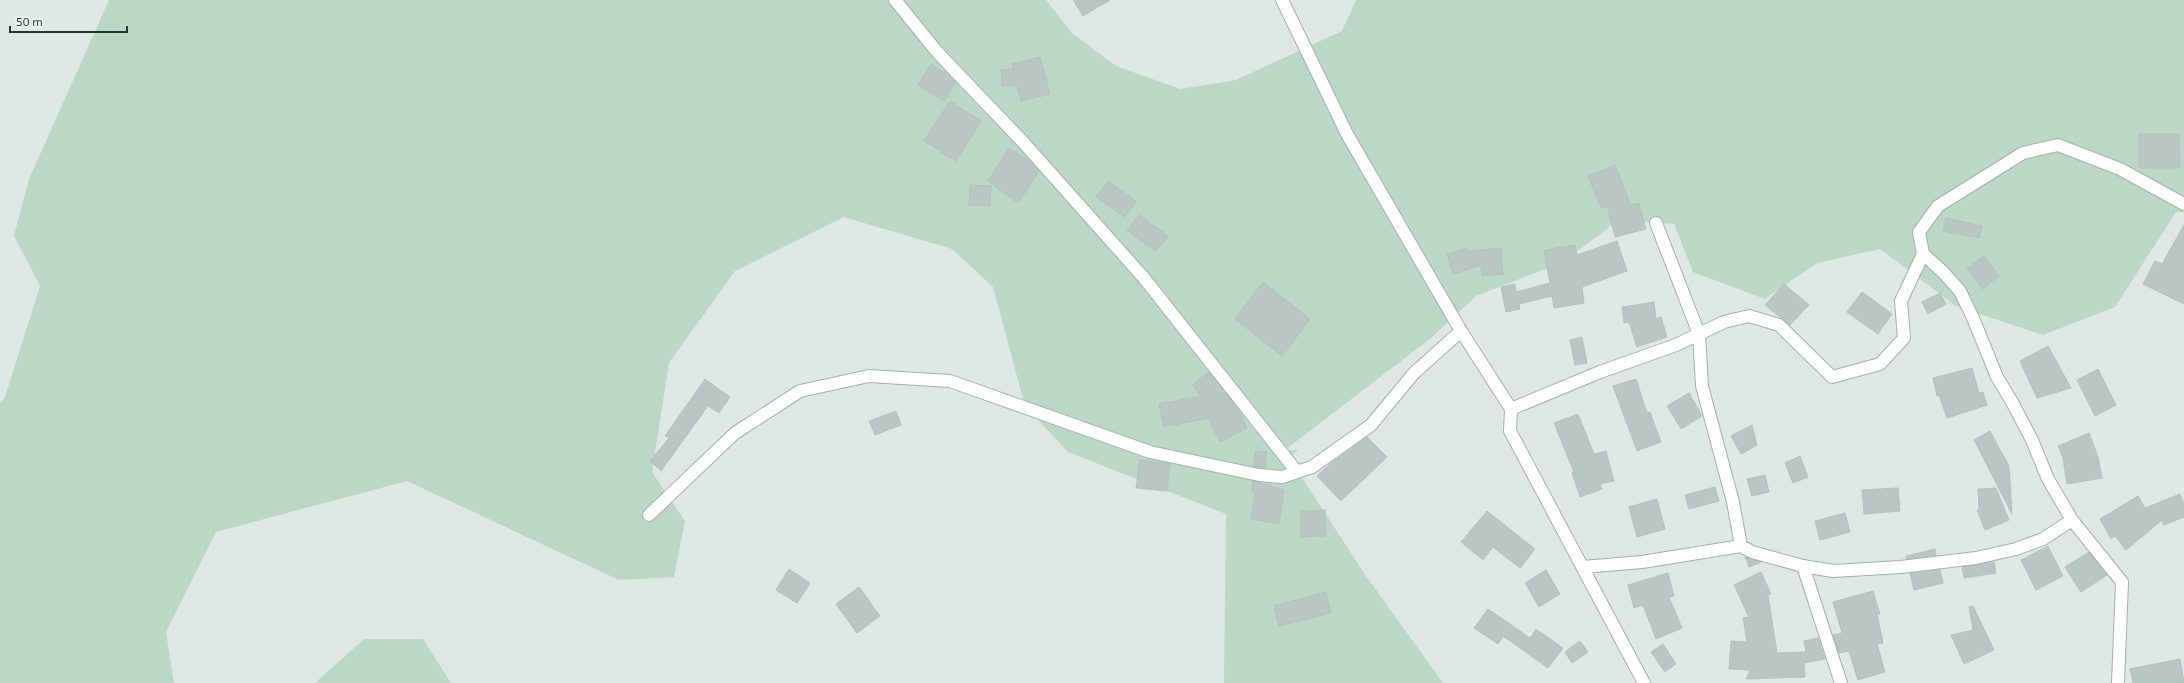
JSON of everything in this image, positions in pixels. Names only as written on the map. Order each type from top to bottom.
[{"type":"street","points":[[895,0],[938,53],[1023,142],[1144,278],[1297,472]]},
{"type":"street","points":[[1282,0],[1347,134],[1461,331],[1511,409],[1510,431],[1644,683]]},
{"type":"street","points":[[1511,409],[1600,372],[1676,346],[1724,322],[1749,316],[1779,324],[1832,377],[1880,364],[1904,338],[1901,301],[1923,254],[1919,232],[1938,206],[2023,153],[2058,145],[2120,168],[2184,204]]},
{"type":"street","points":[[1656,223],[1699,334],[1702,386],[1733,502],[1741,546]]},
{"type":"street","points":[[1923,254],[1943,272],[1960,292],[1973,318],[1997,378],[2012,402],[2032,440],[2048,479],[2072,520],[2122,582],[2118,683]]},
{"type":"street","points":[[649,515],[735,433],[800,391],[869,376],[950,381],[1025,406],[1150,452],[1259,475],[1282,477],[1312,467],[1371,425],[1414,373],[1461,331]]},
{"type":"street","points":[[1583,567],[1642,562],[1741,546],[1752,552],[1803,566],[1833,571],[1894,568],[1976,558],[2016,549],[2043,539],[2072,520]]},
{"type":"street","points":[[1803,566],[1841,683]]},
{"type":"green space","points":[[109,0],[1046,0],[1072,33],[1116,66],[1180,89],[1236,80],[1342,31],[1356,0],[2184,0],[2184,212],[2176,212],[2115,307],[2043,335],[1956,306],[1880,249],[1817,263],[1765,299],[1693,272],[1674,224],[1619,220],[1563,262],[1476,296],[1431,338],[1285,450],[1298,450],[1289,458],[1366,576],[1443,683],[1224,683],[1226,514],[1068,452],[1025,406],[993,287],[952,249],[844,217],[735,271],[669,363],[652,472],[685,521],[674,577],[619,580],[407,481],[216,532],[166,632],[174,683],[0,683],[0,403],[5,397],[40,286],[14,236],[29,179]]},
{"type":"green space","points":[[364,639],[423,639],[451,683],[315,683]]},
{"type":"building","points":[[1073,0],[1110,0],[1083,16]]},
{"type":"building","points":[[1040,57],[1050,94],[1021,101],[1017,85],[1002,86],[1001,70],[1013,69],[1012,64]]},
{"type":"building","points":[[931,64],[956,82],[944,101],[918,85]]},
{"type":"building","points":[[950,101],[981,121],[956,161],[924,141]]},
{"type":"building","points":[[2139,134],[2179,134],[2180,168],[2139,168]]},
{"type":"building","points":[[1009,148],[1031,162],[1039,171],[1018,203],[988,181]]},
{"type":"building","points":[[1615,165],[1631,205],[1639,203],[1646,229],[1615,237],[1607,206],[1601,208],[1588,176]]},
{"type":"building","points":[[1108,181],[1136,201],[1125,217],[1096,197]]},
{"type":"building","points":[[970,185],[991,186],[990,206],[969,205]]},
{"type":"building","points":[[1139,215],[1168,236],[1156,252],[1127,230]]},
{"type":"building","points":[[1946,218],[1982,226],[1979,238],[1943,231]]},
{"type":"building","points":[[2184,225],[2184,304],[2143,284],[2155,261],[2162,264]]},
{"type":"building","points":[[1617,241],[1627,271],[1582,287],[1584,303],[1554,308],[1552,296],[1519,304],[1520,309],[1506,312],[1501,287],[1515,284],[1516,292],[1550,283],[1544,250],[1575,245],[1577,255]]},
{"type":"building","points":[[1468,248],[1469,251],[1501,248],[1503,274],[1482,276],[1481,265],[1453,274],[1447,254]]},
{"type":"building","points":[[1984,256],[1999,276],[1982,289],[1967,268]]},
{"type":"building","points":[[1263,282],[1310,319],[1282,356],[1235,319]]},
{"type":"building","points":[[1784,284],[1809,305],[1790,325],[1765,305]]},
{"type":"building","points":[[1862,292],[1892,314],[1878,334],[1847,312]]},
{"type":"building","points":[[1940,293],[1946,304],[1928,314],[1922,302]]},
{"type":"building","points":[[1654,302],[1656,319],[1661,317],[1667,337],[1637,347],[1629,322],[1624,323],[1622,307]]},
{"type":"building","points":[[1582,337],[1587,363],[1575,365],[1570,340]]},
{"type":"building","points":[[2048,346],[2071,388],[2037,398],[2020,361]]},
{"type":"building","points":[[1972,368],[1979,393],[1983,392],[1987,405],[1947,418],[1939,395],[1937,396],[1933,378]]},
{"type":"building","points":[[2098,369],[2116,405],[2095,416],[2077,380]]},
{"type":"building","points":[[1209,372],[1238,409],[1247,428],[1220,442],[1208,418],[1164,427],[1159,404],[1201,396],[1192,385]]},
{"type":"building","points":[[705,379],[730,397],[719,413],[708,406],[661,471],[650,461],[669,438],[665,436]]},
{"type":"building","points":[[1636,379],[1647,413],[1650,412],[1661,442],[1637,451],[1613,386]]},
{"type":"building","points":[[1689,393],[1702,416],[1681,429],[1667,406]]},
{"type":"building","points":[[896,411],[901,425],[875,435],[869,421]]},
{"type":"building","points":[[1578,414],[1594,454],[1606,451],[1614,481],[1600,484],[1602,489],[1580,497],[1572,473],[1574,472],[1554,423]]},
{"type":"building","points":[[1752,425],[1757,445],[1741,454],[1731,436]]},
{"type":"building","points":[[1990,431],[2009,466],[2012,514],[1974,440]]},
{"type":"building","points":[[2089,433],[2098,457],[2102,478],[2067,484],[2063,458],[2058,446]]},
{"type":"building","points":[[1367,437],[1387,457],[1341,501],[1317,476],[1331,463]]},
{"type":"building","points":[[1255,451],[1266,452],[1266,468],[1254,466]]},
{"type":"building","points":[[1800,456],[1808,477],[1793,483],[1785,463]]},
{"type":"building","points":[[1140,460],[1170,464],[1167,491],[1136,488]]},
{"type":"building","points":[[1765,475],[1769,492],[1752,496],[1747,479]]},
{"type":"building","points":[[1253,481],[1284,490],[1279,524],[1251,519],[1255,493],[1252,492]]},
{"type":"building","points":[[1715,487],[1719,501],[1689,509],[1685,495]]},
{"type":"building","points":[[1898,488],[1900,511],[1864,514],[1862,490]]},
{"type":"building","points":[[1996,488],[2009,520],[1985,530],[1977,510],[1979,509],[1978,489]]},
{"type":"building","points":[[2180,494],[2184,504],[2184,517],[2164,525],[2162,520],[2126,550],[2115,536],[2111,539],[2100,519],[2138,496],[2145,508]]},
{"type":"building","points":[[1657,499],[1665,529],[1637,537],[1629,507]]},
{"type":"building","points":[[1325,510],[1326,536],[1301,537],[1301,511]]},
{"type":"building","points":[[1487,511],[1535,549],[1520,568],[1493,547],[1483,560],[1461,542]]},
{"type":"building","points":[[1845,513],[1850,532],[1820,540],[1815,521]]},
{"type":"building","points":[[2048,546],[2063,576],[2036,590],[2021,560]]},
{"type":"building","points":[[1935,549],[1936,555],[1906,559],[1906,556]]},
{"type":"building","points":[[2089,552],[2107,575],[2081,592],[2065,567]]},
{"type":"building","points":[[1745,557],[1750,559],[1761,562],[1749,567]]},
{"type":"building","points":[[1994,562],[1996,573],[1964,578],[1962,567]]},
{"type":"building","points":[[789,569],[810,583],[797,603],[776,590]]},
{"type":"building","points":[[1546,570],[1560,594],[1539,607],[1525,583]]},
{"type":"building","points":[[1940,570],[1943,583],[1914,590],[1910,573]]},
{"type":"building","points":[[1761,572],[1771,594],[1768,595],[1777,653],[1806,652],[1804,641],[1818,638],[1825,659],[1804,663],[1805,677],[1746,679],[1750,670],[1729,669],[1731,641],[1747,642],[1743,618],[1749,617],[1734,585]]},
{"type":"building","points":[[1668,573],[1674,596],[1669,597],[1682,628],[1656,639],[1643,605],[1634,608],[1628,585]]},
{"type":"building","points":[[859,587],[880,616],[857,633],[836,604]]},
{"type":"building","points":[[1873,591],[1880,614],[1877,614],[1883,643],[1877,644],[1885,672],[1858,680],[1849,651],[1839,653],[1833,635],[1842,633],[1833,602]]},
{"type":"building","points":[[1326,592],[1331,613],[1279,626],[1274,606]]},
{"type":"building","points":[[1973,606],[1994,650],[1964,664],[1951,635],[1973,630],[1969,607]]},
{"type":"building","points":[[1488,609],[1530,638],[1536,629],[1563,648],[1548,668],[1503,636],[1498,644],[1474,628]]},
{"type":"building","points":[[1580,641],[1588,652],[1572,663],[1565,652]]},
{"type":"building","points":[[1663,644],[1676,664],[1665,672],[1651,652]]},
{"type":"building","points":[[2180,659],[2184,683],[2133,683],[2130,669]]}]
